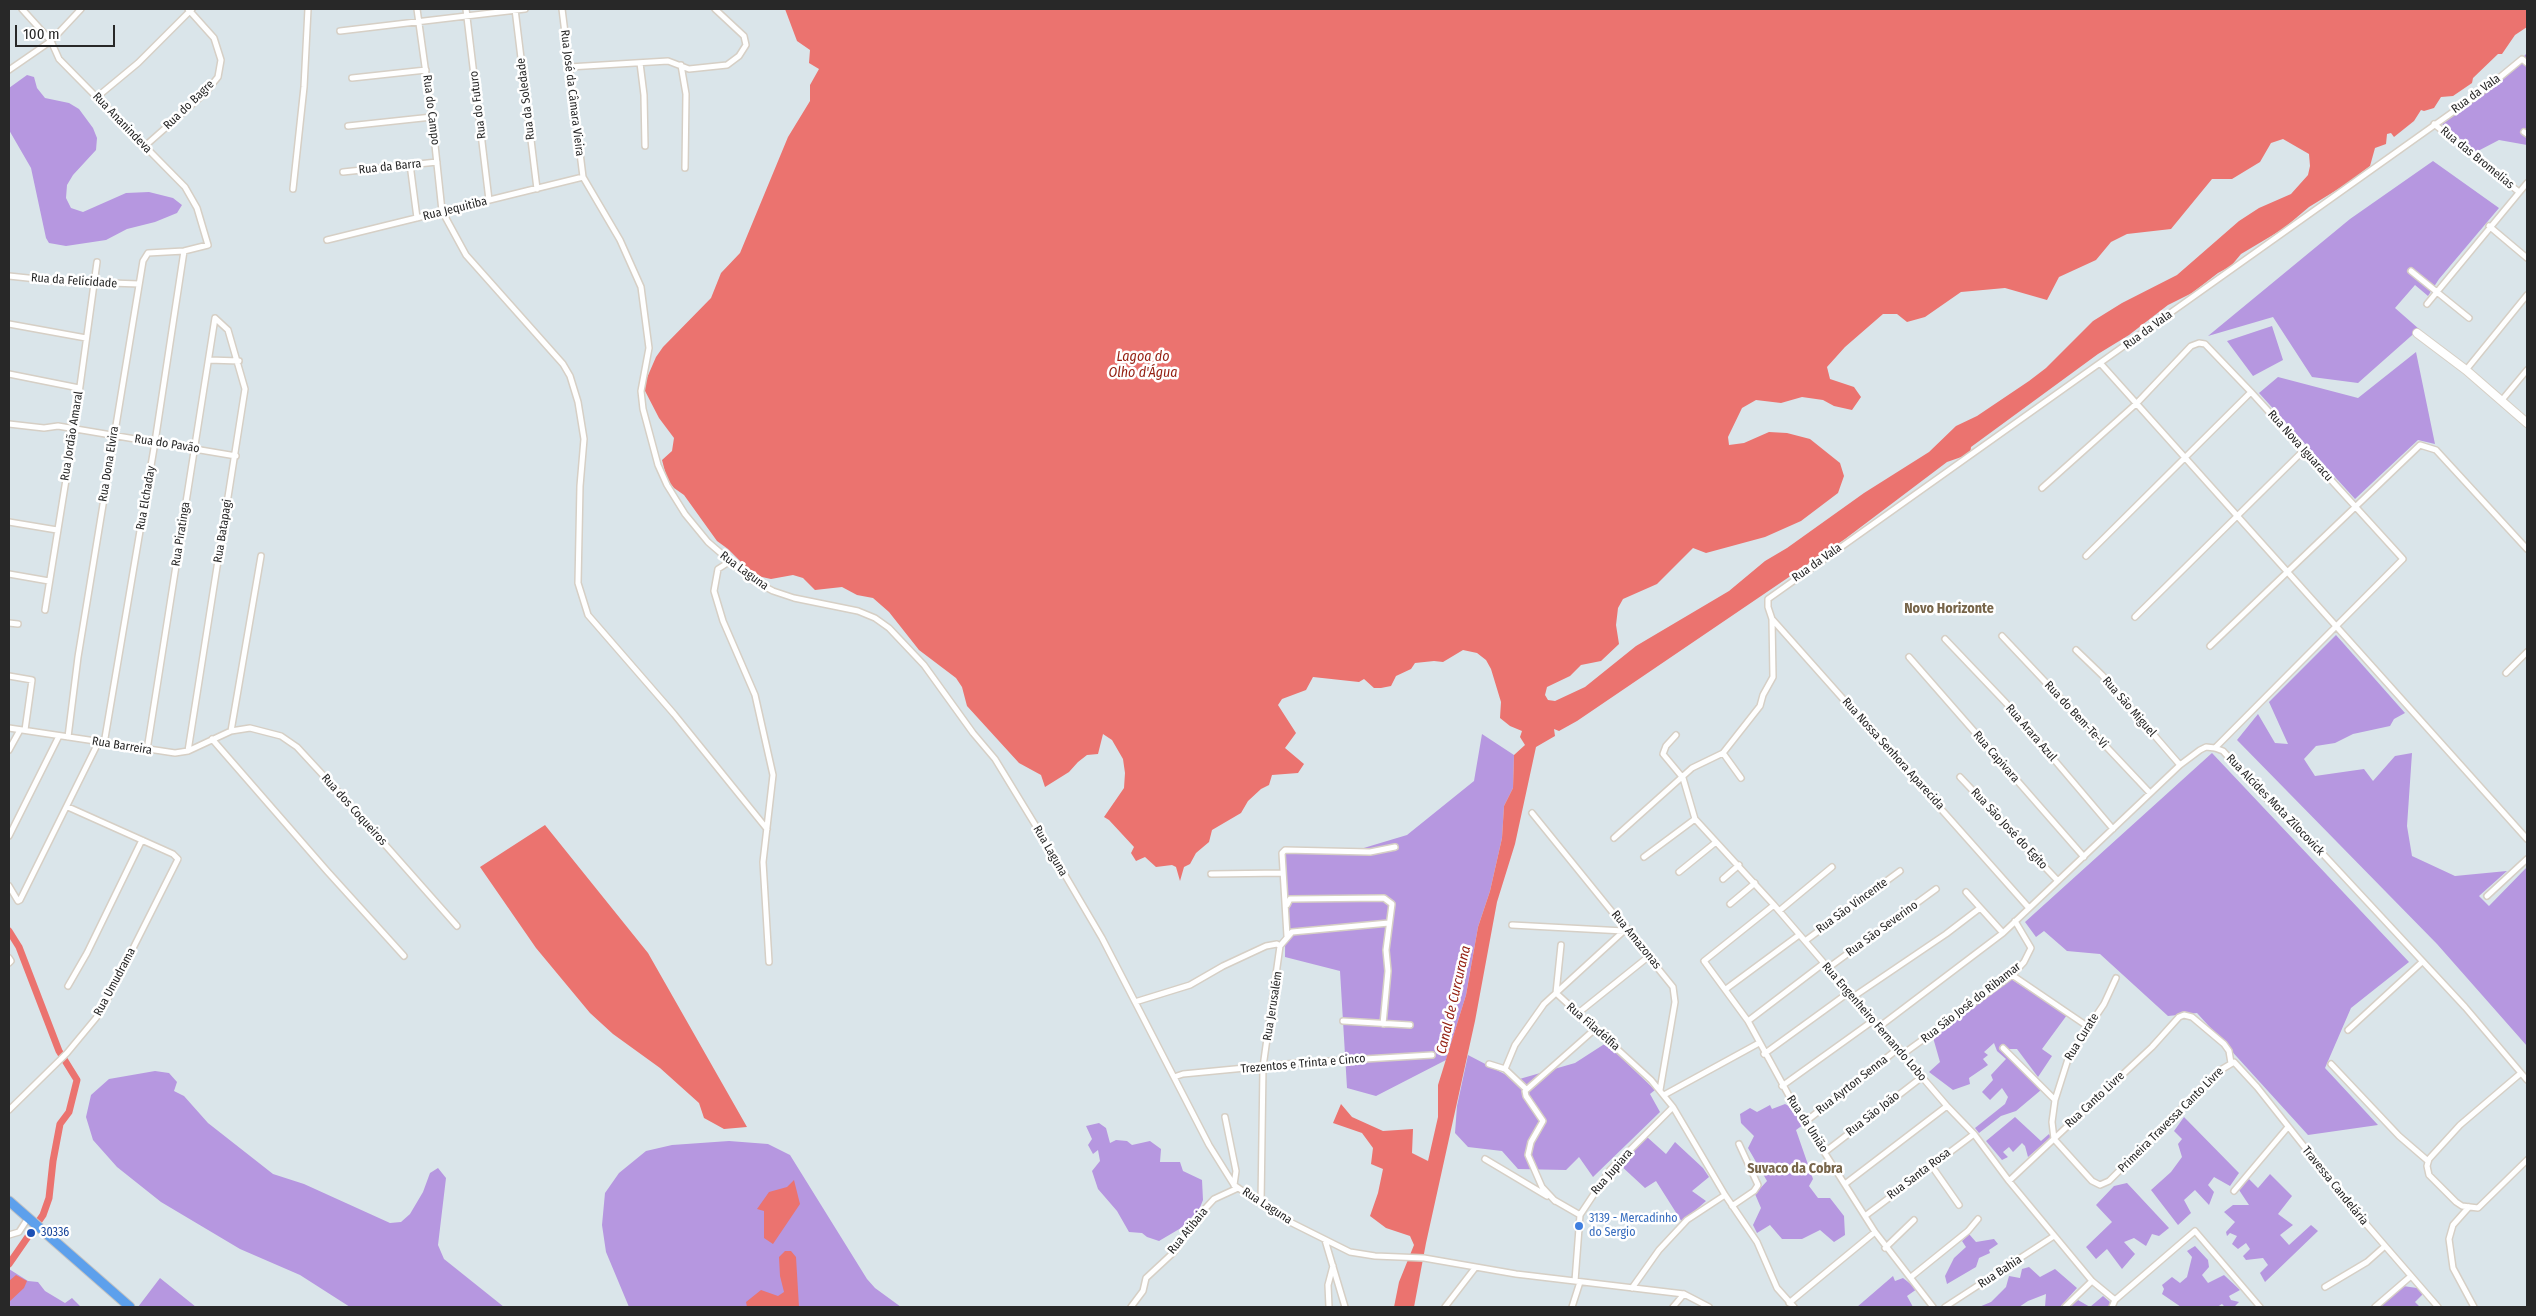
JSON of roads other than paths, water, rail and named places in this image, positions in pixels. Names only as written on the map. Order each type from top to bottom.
[{"type":"main road","points":[[2417,333],[2466,370],[2527,423]]},
{"type":"main road","points":[[9,1200],[130,1307]]},
{"type":"street","name":"Rua Ananindeva","points":[[22,9],[50,41],[59,59],[176,177],[191,197],[203,223],[208,245]]},
{"type":"street","points":[[9,70],[50,41],[81,9]]},
{"type":"street","points":[[97,97],[138,63],[190,9]]},
{"type":"street","name":"Rua do Bagre","points":[[145,146],[205,92],[218,77],[221,60],[214,38],[190,9]]},
{"type":"street","points":[[293,189],[304,87],[308,9]]},
{"type":"street","name":"Rua do Campo","points":[[417,9],[432,117],[442,211]]},
{"type":"street","name":"Rua do Futuro","points":[[466,9],[489,200]]},
{"type":"street","name":"Rua da Soledade","points":[[515,9],[537,188]]},
{"type":"street","points":[[340,31],[525,9]]},
{"type":"street","name":"Rua José da Câmara Vieira","points":[[562,9],[583,177]]},
{"type":"street","points":[[569,67],[668,61],[689,70],[727,65],[739,56],[746,45],[744,36],[715,9]]},
{"type":"street","name":"Rua da Vala","points":[[1772,619],[1768,607],[1770,597],[2101,364],[2488,86],[2522,59],[2527,63]]},
{"type":"street","points":[[640,63],[644,95],[645,146]]},
{"type":"street","points":[[681,65],[686,94],[684,168]]},
{"type":"street","points":[[352,78],[426,70]]},
{"type":"street","points":[[348,126],[432,117]]},
{"type":"street","name":"Rua das Bromelias","points":[[2434,124],[2520,192]]},
{"type":"street","name":"Rua da Barra","points":[[343,172],[437,162]]},
{"type":"street","points":[[410,164],[417,218]]},
{"type":"street","name":"Rua Jequitiba","points":[[327,240],[583,177]]},
{"type":"street","name":"Rua Laguna","points":[[583,177],[620,240],[641,287],[649,348],[641,391],[643,409],[658,465],[667,485],[685,514],[708,542],[729,562],[773,591],[812,603],[858,611],[875,618],[889,628],[924,665],[973,733],[995,758],[1102,938],[1209,1145],[1236,1186],[1284,1218],[1350,1252],[1375,1256],[1407,1256],[1434,1259],[1475,1268],[1684,1294],[1709,1307]]},
{"type":"street","points":[[2427,304],[2490,226],[2527,184]]},
{"type":"street","points":[[442,211],[466,255],[563,364],[570,376],[578,402],[584,439],[580,486],[578,583],[588,615],[674,714],[767,829]]},
{"type":"street","points":[[2490,226],[2527,258]]},
{"type":"street","name":"Rua Dona Elvira","points":[[68,737],[78,657],[145,255],[154,252],[184,250],[208,245]]},
{"type":"street","name":"Rua Elchaday","points":[[9,886],[18,901],[20,900],[101,743],[155,442],[184,250]]},
{"type":"street","name":"Rua Jordão Amaral","points":[[45,610],[74,430],[97,262]]},
{"type":"street","points":[[2411,271],[2469,318]]},
{"type":"street","name":"Rua da Felicidade","points":[[9,276],[139,284]]},
{"type":"street","points":[[2466,370],[2527,295]]},
{"type":"street","name":"Rua Piratinga","points":[[147,750],[215,318]]},
{"type":"street","name":"Rua Batapagi","points":[[188,751],[236,456],[245,389],[239,361],[228,330],[215,318]]},
{"type":"street","points":[[9,324],[86,338]]},
{"type":"street","name":"Rua Nova Iguaracu","points":[[2137,403],[2191,346],[2199,343],[2205,344],[2403,559],[2337,624]]},
{"type":"street","points":[[209,360],[239,361]]},
{"type":"street","points":[[2101,364],[2236,517],[2337,624],[2527,839]]},
{"type":"street","points":[[2502,400],[2527,370]]},
{"type":"street","points":[[9,374],[80,388]]},
{"type":"street","points":[[2086,556],[2251,392]]},
{"type":"street","points":[[2042,488],[2137,403]]},
{"type":"street","name":"Rua do Pavão","points":[[9,424],[44,428],[55,426],[236,456]]},
{"type":"street","points":[[2210,646],[2420,444],[2436,450],[2526,546]]},
{"type":"street","points":[[2135,617],[2304,450]]},
{"type":"street","points":[[9,522],[57,530]]},
{"type":"street","points":[[231,731],[261,556]]},
{"type":"street","points":[[729,562],[718,570],[714,591],[723,621],[755,695],[772,775],[763,862],[768,962]]},
{"type":"street","points":[[9,574],[49,581]]},
{"type":"street","points":[[1614,838],[1698,764],[1723,753],[1760,706],[1763,695],[1771,682],[1772,619]]},
{"type":"street","name":"Rua Nossa Senhora Aparecida","points":[[1772,619],[2029,908]]},
{"type":"street","points":[[9,623],[18,624]]},
{"type":"street","points":[[2216,748],[2337,624]]},
{"type":"street","name":"Rua do Bem-Te-Vi","points":[[2002,636],[2150,793]]},
{"type":"street","name":"Rua Arara Azul","points":[[1945,639],[2006,704],[2113,829]]},
{"type":"street","name":"Rua São Miguel","points":[[2076,650],[2102,675],[2180,766]]},
{"type":"street","points":[[2506,673],[2527,652]]},
{"type":"street","name":"Rua Capivara","points":[[1908,657],[2084,857]]},
{"type":"street","points":[[9,676],[32,680],[22,730],[9,750]]},
{"type":"street","name":"Rua Barreira","points":[[9,728],[175,753],[188,751],[231,731]]},
{"type":"street","name":"Rua dos Coqueiros","points":[[231,731],[250,728],[268,732],[281,736],[297,747],[457,926]]},
{"type":"street","points":[[9,836],[59,736]]},
{"type":"street","name":"Rua Engenheiro Fernando Lobo","points":[[1676,736],[1666,746],[1664,754],[1683,778],[1695,818],[1755,883],[1850,995],[1904,1054],[1947,1106],[1974,1134],[2092,1281],[2115,1300]]},
{"type":"street","points":[[212,739],[326,871],[404,956]]},
{"type":"street","name":"Rua Alcídes Mota Zilocovick","points":[[1879,1027],[2003,933],[2150,793],[2180,766],[2206,747],[2223,751],[2268,801],[2309,839],[2465,1007],[2527,1080]]},
{"type":"street","points":[[1723,753],[1741,778]]},
{"type":"street","name":"Rua São José do Egito","points":[[1960,778],[2058,881]]},
{"type":"street","points":[[68,807],[142,840],[87,954],[68,986]]},
{"type":"street","name":"Rua Amazonas","points":[[1532,814],[1669,981],[1675,994],[1662,1093]]},
{"type":"street","points":[[1644,857],[1695,818]]},
{"type":"street","name":"Rua Umudrama","points":[[9,1110],[67,1053],[91,1024],[107,1000],[178,859],[173,854],[142,840]]},
{"type":"street","points":[[1679,872],[1716,842]]},
{"type":"street","points":[[1287,936],[1287,905],[1282,853],[1285,850],[1370,852],[1395,848]]},
{"type":"street","points":[[2487,896],[2527,859]]},
{"type":"street","points":[[1723,880],[1739,865]]},
{"type":"street","points":[[1779,911],[1832,867]]},
{"type":"street","name":"Rua São Vincente","points":[[1804,941],[1900,871]]},
{"type":"street","points":[[1211,874],[1283,873]]},
{"type":"street","points":[[1730,904],[1755,883]]},
{"type":"street","name":"Rua São Severino","points":[[1828,968],[1936,889]]},
{"type":"street","points":[[1966,892],[2003,933]]},
{"type":"street","points":[[1287,905],[1290,899],[1384,898],[1392,904],[1386,950],[1388,972],[1383,1024]]},
{"type":"street","name":"Rua da União","points":[[1774,905],[1704,961],[1748,1021],[1782,1086],[1875,1232],[1932,1307]]},
{"type":"street","points":[[1764,1054],[1850,995],[1946,934],[1980,908]]},
{"type":"street","name":"Rua São José do Ribamar","points":[[1904,1054],[2012,975],[2024,962],[2031,948],[2015,921]]},
{"type":"street","points":[[1135,1002],[1190,985],[1223,966],[1266,946],[1272,944],[1280,946],[1287,936],[1296,932],[1389,923]]},
{"type":"street","points":[[1512,925],[1626,930]]},
{"type":"street","points":[[1504,1069],[1530,1022],[1556,993],[1626,930]]},
{"type":"street","name":"Rua São Vincente","points":[[1726,989],[1799,935]]},
{"type":"street","name":"Rua Filadélfia","points":[[1561,945],[1556,993],[1662,1093],[1673,1107],[1724,1194],[1757,1242],[1777,1288],[1794,1307]]},
{"type":"street","name":"Rua Jerusalém","points":[[1261,1203],[1263,1067],[1280,946]]},
{"type":"street","points":[[1577,1014],[1648,957]]},
{"type":"street","points":[[9,958],[11,961],[9,963]]},
{"type":"street","points":[[2348,1030],[2422,962]]},
{"type":"street","points":[[1748,1021],[1824,963]]},
{"type":"street","points":[[2012,975],[2087,1026]]},
{"type":"street","name":"Rua Curate","points":[[2054,1139],[2052,1122],[2055,1100],[2069,1056],[2087,1026],[2104,1004],[2116,978]]},
{"type":"street","name":"Travessa Candelária","points":[[2179,1017],[2184,1014],[2192,1017],[2224,1044],[2229,1051],[2232,1063],[2257,1087],[2385,1246],[2438,1307]]},
{"type":"street","name":"Rua Canto Livre","points":[[2010,1181],[2152,1047],[2179,1017]]},
{"type":"street","points":[[1782,1086],[1874,1020]]},
{"type":"street","points":[[1343,1021],[1410,1026]]},
{"type":"street","points":[[1526,1088],[1595,1029]]},
{"type":"street","points":[[1662,1093],[1759,1043]]},
{"type":"street","name":"Rua Ayrton Senna","points":[[1805,1122],[1898,1048]]},
{"type":"street","points":[[2003,1048],[2055,1100]]},
{"type":"street","name":"Trezentos e Trinta e Cinco","points":[[1174,1077],[1183,1074],[1263,1067],[1432,1055]]},
{"type":"street","name":"Primeira Travessa Canto Livre","points":[[2054,1139],[2096,1184],[2104,1184],[2219,1071],[2232,1063]]},
{"type":"street","points":[[1489,1064],[1504,1069],[1526,1088],[1526,1096],[1544,1121],[1531,1142],[1528,1155],[1542,1188],[1555,1201]]},
{"type":"street","points":[[2332,1064],[2399,1136],[2428,1161],[2430,1175],[2456,1202],[2469,1208],[2478,1208],[2527,1160]]},
{"type":"street","points":[[2428,1161],[2474,1110],[2521,1072]]},
{"type":"street","name":"Rua São João","points":[[1825,1152],[1922,1077]]},
{"type":"street","points":[[1845,1184],[1947,1106]]},
{"type":"street","name":"Rua Jupiara","points":[[1572,1307],[1577,1281],[1580,1215],[1610,1170],[1673,1107]]},
{"type":"street","points":[[1225,1118],[1236,1172],[1236,1186]]},
{"type":"street","points":[[2234,1191],[2288,1127]]},
{"type":"street","name":"Rua Santa Rosa","points":[[1865,1216],[1974,1134]]},
{"type":"street","points":[[1732,1206],[1754,1191],[1758,1185],[1739,1144]]},
{"type":"street","points":[[1485,1159],[1580,1215]]},
{"type":"street","points":[[1931,1165],[1959,1205]]},
{"type":"street","name":"Rua Atibaia","points":[[1131,1307],[1143,1291],[1146,1278],[1174,1252],[1201,1213],[1214,1200],[1236,1186]]},
{"type":"street","points":[[1632,1288],[1659,1250],[1677,1230],[1696,1213],[1724,1194]]},
{"type":"street","points":[[2469,1208],[2453,1225],[2449,1239],[2453,1268],[2474,1307]]},
{"type":"street","points":[[9,1235],[19,1232],[30,1219]]},
{"type":"street","points":[[1886,1248],[1914,1220]]},
{"type":"street","points":[[1911,1277],[1968,1232],[1978,1220]]},
{"type":"street","points":[[1789,1303],[1875,1232]]},
{"type":"street","points":[[2112,1307],[2115,1300],[2195,1232],[2260,1307]]},
{"type":"street","name":"Rua Bahia","points":[[1945,1307],[2054,1236]]},
{"type":"street","points":[[1325,1240],[1345,1307]]},
{"type":"street","points":[[2325,1287],[2367,1262],[2385,1246]]},
{"type":"street","points":[[1329,1307],[1328,1285],[1334,1265]]},
{"type":"street","points":[[1445,1307],[1475,1268]]},
{"type":"street","points":[[2375,1307],[2411,1276]]},
{"type":"street","points":[[2065,1307],[2092,1281]]},
{"type":"street","points":[[1673,1307],[1684,1294]]},
{"type":"water","name":"Lagoa do Olho d'Água","points":[[785,9],[2527,9],[2527,27],[2515,35],[2502,54],[2498,54],[2473,78],[2472,83],[2453,96],[2441,97],[2434,108],[2421,110],[2414,121],[2394,137],[2391,133],[2387,134],[2386,144],[2375,148],[2370,166],[2348,183],[2309,207],[2283,229],[2241,254],[2231,266],[2218,273],[2192,293],[2168,305],[2129,335],[2098,354],[1971,447],[1970,454],[1947,462],[1845,539],[1577,721],[1559,731],[1554,729],[1555,736],[1536,747],[1515,844],[1497,902],[1475,1021],[1426,1243],[1414,1307],[1394,1307],[1399,1282],[1414,1245],[1410,1236],[1386,1228],[1370,1216],[1378,1193],[1383,1169],[1371,1164],[1373,1148],[1362,1133],[1333,1123],[1341,1104],[1352,1117],[1383,1131],[1413,1129],[1412,1153],[1428,1161],[1438,1117],[1438,1085],[1466,995],[1478,927],[1490,891],[1502,838],[1504,806],[1513,788],[1514,755],[1525,745],[1520,737],[1522,731],[1510,726],[1500,718],[1501,702],[1491,669],[1486,660],[1477,653],[1463,650],[1443,662],[1415,663],[1411,669],[1396,676],[1391,686],[1381,688],[1374,688],[1364,679],[1359,682],[1313,677],[1306,690],[1282,699],[1278,705],[1296,733],[1285,748],[1304,764],[1298,773],[1272,775],[1269,785],[1261,789],[1248,801],[1241,813],[1212,830],[1209,842],[1196,853],[1190,864],[1184,867],[1180,881],[1176,867],[1172,865],[1156,867],[1145,857],[1136,861],[1131,853],[1134,847],[1104,817],[1124,788],[1125,773],[1123,759],[1112,740],[1103,734],[1098,754],[1087,755],[1069,772],[1045,787],[1041,775],[1019,763],[967,706],[962,687],[956,678],[919,650],[889,612],[873,598],[857,595],[842,587],[815,590],[803,578],[793,575],[771,579],[762,577],[752,573],[728,549],[717,541],[684,495],[674,488],[667,479],[662,460],[672,451],[674,438],[659,418],[643,387],[656,357],[663,347],[711,298],[721,273],[740,253],[788,137],[810,101],[810,85],[819,69],[809,63],[810,50],[797,41]],"holes":[[[2283,139],[2309,154],[2310,166],[2308,175],[2291,194],[2259,208],[2239,221],[2177,275],[2122,303],[2093,321],[2046,368],[2029,381],[1977,416],[1956,426],[1929,452],[1864,493],[1787,548],[1765,561],[1729,591],[1636,646],[1585,687],[1555,701],[1548,700],[1545,695],[1547,687],[1570,676],[1581,665],[1601,661],[1619,644],[1616,625],[1618,608],[1623,599],[1657,584],[1693,548],[1706,553],[1765,537],[1801,521],[1838,493],[1844,476],[1840,463],[1810,439],[1787,433],[1769,432],[1744,443],[1729,445],[1728,437],[1742,408],[1756,400],[1781,403],[1802,397],[1823,400],[1834,406],[1852,410],[1861,397],[1854,387],[1830,379],[1827,367],[1845,347],[1883,314],[1897,314],[1907,322],[1925,317],[1961,292],[2005,288],[2047,300],[2059,277],[2096,260],[2111,242],[2127,234],[2171,229],[2212,179],[2232,179],[2260,162],[2271,143]]]},
{"type":"water","points":[[545,825],[648,953],[747,1127],[724,1129],[704,1118],[699,1103],[660,1068],[613,1034],[590,1013],[536,948],[480,867]]},
{"type":"water","points":[[794,1180],[800,1204],[773,1244],[764,1238],[764,1211],[757,1209],[769,1192],[787,1187]]},
{"type":"water","points":[[785,1251],[791,1251],[796,1257],[799,1307],[747,1307],[746,1302],[761,1290],[778,1296],[784,1292],[780,1276],[779,1257]]},
{"type":"water","points":[[16,1275],[27,1281],[24,1288],[9,1302],[9,1281]]},
{"type":"waterway","points":[[9,931],[19,947],[59,1051],[77,1080],[69,1112],[60,1124],[49,1198],[43,1215],[9,1264]]},
{"type":"place","name":"3139 - Mercadinho do Sergio","points":[[1579,1226]]},
{"type":"place","name":"30336","points":[[31,1233]]},
{"type":"district","name":"Novo Horizonte","points":[[1949,609]]},
{"type":"district","name":"Suvaco da Cobra","points":[[1795,1169]]},
{"type":"water label","name":"Canal de Curcurana","points":[[1454,1000]]}]
